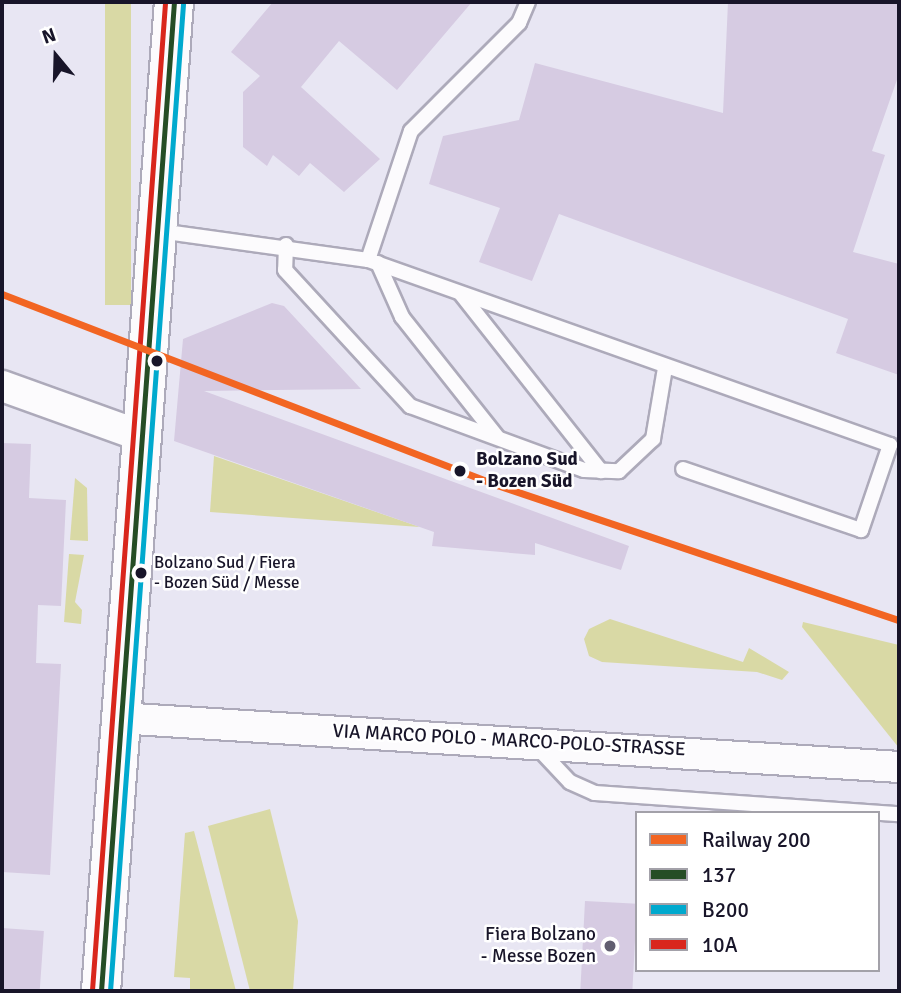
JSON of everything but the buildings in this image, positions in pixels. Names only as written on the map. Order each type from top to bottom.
[{"type":"main road","points":[[101,991],[118,718],[144,437],[174,2]]},
{"type":"street","points":[[2,386],[144,437]]},
{"type":"street","name":"VIA MARCO POLO - MARCO-POLO-STRASSE","points":[[118,718],[899,766]]},
{"type":"lane","points":[[498,438],[402,317],[373,261],[411,131],[519,23],[527,2]]},
{"type":"lane","points":[[157,230],[286,245],[373,261],[665,368],[890,445],[861,530],[683,469]]},
{"type":"lane","points":[[286,245],[285,270],[410,406],[498,438],[601,471],[620,471],[653,439],[665,368]]},
{"type":"lane","points":[[460,293],[601,471]]},
{"type":"lane","points":[[534,743],[570,782],[594,793],[855,811]]},
{"type":"lane","points":[[880,813],[899,814]]},
{"type":"green space","points":[[105,2],[131,2],[131,305],[105,305]]},
{"type":"green space","points":[[214,456],[420,527],[210,512]]},
{"type":"green space","points":[[75,478],[87,488],[88,541],[70,540]]},
{"type":"green space","points":[[69,554],[84,555],[75,602],[82,610],[81,624],[64,622]]},
{"type":"green space","points":[[610,619],[743,662],[749,648],[789,672],[782,680],[757,672],[602,662],[589,656],[584,639],[589,629]]},
{"type":"green space","points":[[803,622],[899,645],[899,748],[802,627]]},
{"type":"green space","points":[[270,809],[298,921],[293,991],[250,991],[208,826]]},
{"type":"green space","points":[[194,831],[236,991],[190,989],[190,978],[174,977],[185,833]]},
{"type":"rail line","name":"200","points":[[2,294],[497,485],[899,620]]},
{"type":"transit line","name":"10A","points":[[92,990],[165,2]]},
{"type":"transit line","name":"137","points":[[101,991],[174,2]]},
{"type":"transit line","name":"B200","points":[[110,991],[183,3]]},
{"type":"place","name":"Bolzano Sud - Bozen Süd","points":[[460,471]]},
{"type":"place","name":"Bolzano Sud / Fiera - Bozen Süd / Messe","points":[[141,573]]},
{"type":"place","name":"Fiera Bolzano - Messe Bozen","points":[[610,946]]}]
